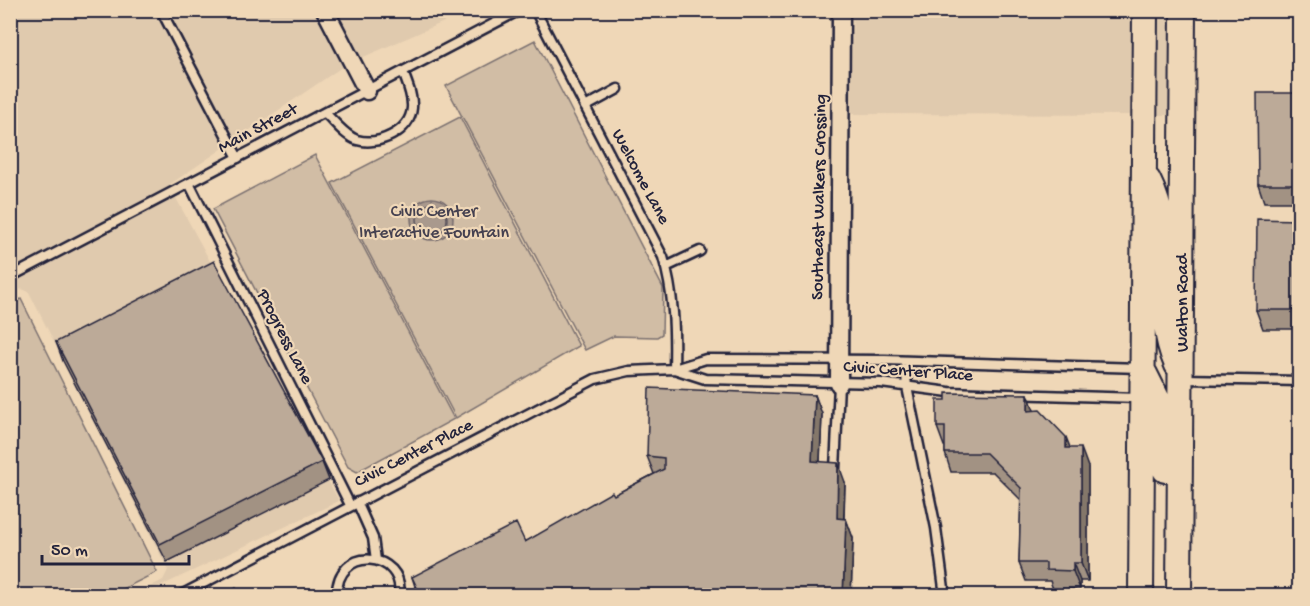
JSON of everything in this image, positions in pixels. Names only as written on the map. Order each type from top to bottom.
[{"type":"main road","points":[[1141,596],[1145,10]]},
{"type":"main road","name":"Walton Road","points":[[1179,587],[1183,10]]},
{"type":"main road","points":[[1144,173],[1156,196],[1162,218],[1164,317],[1167,342],[1182,379]]},
{"type":"main road","points":[[1142,368],[1161,406],[1169,539],[1179,587]]},
{"type":"street","points":[[325,10],[366,91]]},
{"type":"street","name":"Southeast Walkers Crossing","points":[[839,384],[841,10]]},
{"type":"lane","points":[[161,10],[238,158]]},
{"type":"lane","name":"Main Street","points":[[10,277],[520,10]]},
{"type":"lane","name":"Welcome Lane","points":[[535,10],[666,267],[672,293],[674,369]]},
{"type":"lane","points":[[325,112],[357,140],[372,141],[393,135],[407,123],[412,109],[403,72]]},
{"type":"lane","points":[[585,107],[618,89]]},
{"type":"lane","name":"Progress Lane","points":[[189,183],[244,293],[314,443],[354,503],[373,538],[376,560]]},
{"type":"lane","points":[[666,267],[700,251]]},
{"type":"lane","points":[[232,300],[244,293]]},
{"type":"lane","name":"Civic Center Place","points":[[179,596],[595,379],[629,371],[674,369],[706,359],[838,359],[1142,368]]},
{"type":"lane","points":[[905,361],[907,387],[936,528],[945,596]]},
{"type":"lane","name":"Civic Center Place","points":[[674,369],[705,379],[839,384],[881,383],[949,392],[1142,399]]},
{"type":"lane","points":[[1182,379],[1299,381]]},
{"type":"lane","points":[[835,469],[839,384]]},
{"type":"lane","points":[[337,596],[337,586],[347,567],[355,562],[376,560],[394,572],[398,581],[399,596]]},
{"type":"shaded area","points":[[11,11],[469,11],[345,65],[169,185],[339,501],[142,595],[134,595],[163,580],[168,570],[29,292],[22,289],[11,293]]},
{"type":"shaded area","points":[[853,11],[1134,11],[1133,115],[851,114]]},
{"type":"shaded area","points":[[1156,11],[1172,11],[1172,115],[1156,115]]},
{"type":"green space","points":[[535,40],[663,288],[662,334],[657,337],[614,336],[585,350],[446,86]]},
{"type":"green space","name":"Civic Center Interactive Fountain","points":[[460,117],[579,346],[456,418],[332,183]]},
{"type":"green space","points":[[315,155],[454,419],[357,472],[348,467],[213,209]]},
{"type":"green space","points":[[21,299],[157,572],[111,595],[11,595],[10,305]]},
{"type":"water","points":[[432,198],[447,204],[453,219],[447,234],[432,240],[417,234],[411,219],[417,204]]},
{"type":"building","points":[[1257,93],[1299,93],[1299,184],[1258,184]]},
{"type":"building","points":[[1257,219],[1299,220],[1299,310],[1256,310]]},
{"type":"building","points":[[214,261],[322,462],[160,544],[56,342]]},
{"type":"building","points":[[649,388],[815,395],[812,461],[838,463],[837,518],[846,519],[843,596],[421,596],[412,577],[516,523],[525,542],[612,492],[614,495],[664,469],[664,458],[647,456]]},
{"type":"building","points":[[946,393],[1028,394],[1028,411],[1040,410],[1066,437],[1066,448],[1081,448],[1081,563],[1073,563],[1073,571],[1046,570],[1046,563],[1019,563],[1021,488],[986,453],[945,453],[945,427],[937,427],[937,400],[946,400]]},
{"type":"building","points":[[236,588],[240,596],[222,596]]}]
